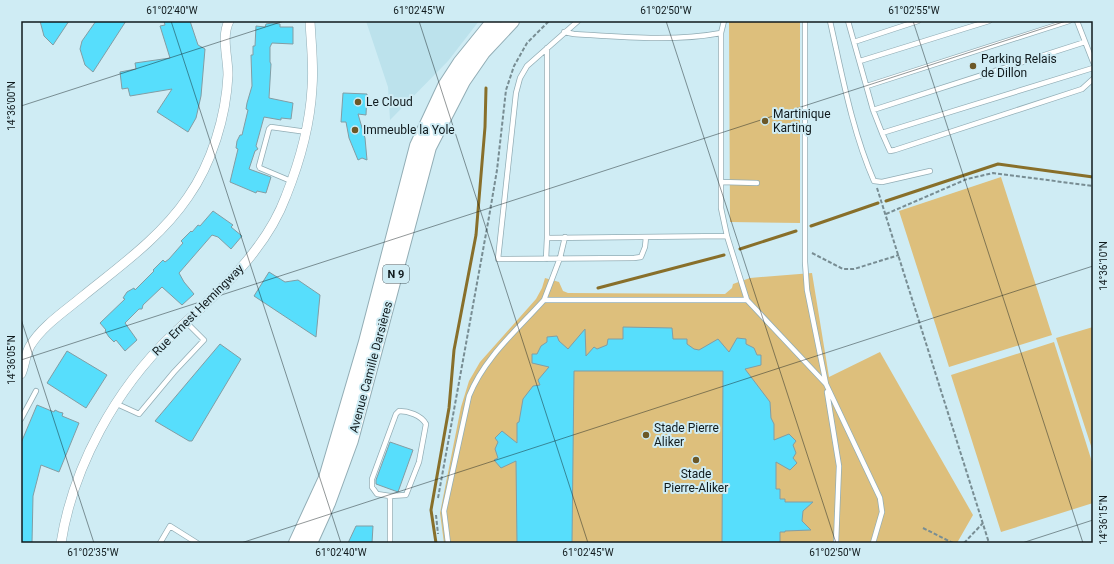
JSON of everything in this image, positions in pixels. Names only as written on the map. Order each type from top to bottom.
[{"type":"main road","name":"Avenue Camille Darsières","points":[[296,543],[326,478],[366,342],[417,146],[445,86],[460,63],[494,21]]},
{"type":"main road","name":"Avenue Camille Darsières","points":[[310,543],[328,503],[351,440],[430,147],[463,81],[483,52],[512,21]]},
{"type":"street","points":[[21,374],[23,354],[44,329],[137,253],[161,230],[189,197],[206,165],[223,114],[227,94],[228,68],[225,34],[229,21]]},
{"type":"street","name":"Rue Ernest Hemingway","points":[[61,543],[70,501],[88,455],[117,404],[148,360],[223,288],[248,260],[286,197],[307,132],[312,86],[310,21]]},
{"type":"lane","points":[[578,21],[527,66],[520,78],[516,93],[498,260],[640,257],[645,247],[646,237]]},
{"type":"lane","points":[[724,21],[721,32],[721,208],[727,236],[747,300],[826,384],[880,498],[882,512],[874,543]]},
{"type":"lane","points":[[805,21],[805,250],[808,290],[826,384],[839,466],[836,543]]},
{"type":"lane","points":[[830,21],[862,149],[874,181],[882,182],[930,171]]},
{"type":"lane","points":[[848,21],[873,110],[887,147],[890,151],[1082,89],[1093,79]]},
{"type":"lane","points":[[854,42],[918,21]]},
{"type":"lane","points":[[860,62],[989,21]]},
{"type":"lane","points":[[866,86],[1069,21]]},
{"type":"lane","points":[[1077,21],[1093,62]]},
{"type":"lane","points":[[564,32],[574,34],[650,38],[698,37],[721,32]]},
{"type":"lane","points":[[873,110],[1085,42]]},
{"type":"lane","points":[[546,259],[547,48]]},
{"type":"lane","points":[[882,133],[1093,68]]},
{"type":"lane","points":[[291,181],[260,168],[259,166],[269,128],[279,127],[307,132]]},
{"type":"lane","points":[[721,182],[757,183]]},
{"type":"lane","points":[[547,238],[727,236]]},
{"type":"lane","points":[[448,543],[444,511],[476,378],[490,359],[544,300],[560,258],[565,238]]},
{"type":"lane","points":[[544,300],[747,300]]},
{"type":"lane","points":[[117,404],[139,414],[174,372],[204,340],[187,322]]},
{"type":"lane","points":[[21,418],[36,391]]},
{"type":"lane","points":[[399,411],[404,411],[423,418],[426,424],[426,430],[419,462],[408,492],[403,496],[390,496],[377,494],[372,487],[372,479],[396,414],[399,411]]},
{"type":"lane","points":[[390,496],[390,543]]},
{"type":"lane","points":[[160,543],[170,526],[197,543]]},
{"type":"path","points":[[437,503],[492,197],[506,90],[514,66],[527,44],[549,21]]},
{"type":"path","points":[[886,214],[966,179],[992,173],[1093,186]]},
{"type":"path","points":[[874,181],[886,214],[989,543]]},
{"type":"path","points":[[805,250],[843,269],[854,269],[899,255]]},
{"type":"path","points":[[436,510],[439,537]]},
{"type":"path","points":[[964,543],[983,523]]},
{"type":"path","points":[[923,528],[953,543]]},
{"type":"shaded area","points":[[366,21],[479,21],[448,61],[390,120],[388,87]]},
{"type":"shaded area","name":"Martinique Karting","points":[[729,21],[800,21],[800,223],[730,222]]},
{"type":"shaded area","points":[[1001,177],[1052,335],[949,367],[899,211]]},
{"type":"shaded area","name":"Stade Pierre-Aliker","points":[[812,273],[829,377],[880,352],[973,515],[957,543],[444,543],[440,513],[461,407],[469,381],[480,362],[536,299],[545,278],[559,282],[563,291],[568,293],[725,294],[732,288],[733,284],[750,278]]},
{"type":"shaded area","points":[[1093,327],[1093,452],[1056,338]]},
{"type":"shaded area","points":[[1054,342],[1093,465],[1093,503],[1001,532],[951,375]]},
{"type":"building","points":[[40,21],[69,21],[53,45],[44,36]]},
{"type":"building","points":[[96,21],[126,21],[93,72],[85,65],[80,49],[82,41]]},
{"type":"building","points":[[164,21],[190,21],[198,45],[205,49],[201,96],[196,118],[188,132],[157,112],[172,89],[130,96],[128,88],[122,89],[120,72],[136,69],[135,63],[170,58],[160,26],[165,25]]},
{"type":"building","points":[[266,24],[280,24],[280,27],[293,27],[293,44],[272,43],[270,47],[271,64],[269,98],[293,103],[291,119],[281,118],[281,120],[264,117],[256,146],[258,149],[255,151],[249,169],[271,177],[266,193],[257,191],[256,193],[230,182],[238,149],[236,148],[237,141],[240,135],[242,135],[248,110],[246,109],[247,103],[252,86],[251,55],[253,55],[253,46],[255,46],[256,26],[265,27]]},
{"type":"building","name":"Immeuble la Yole","points":[[343,93],[367,94],[366,115],[358,114],[365,138],[367,160],[362,158],[358,160],[349,138],[346,122],[341,122]]},
{"type":"building","points":[[213,211],[233,225],[231,227],[242,236],[231,249],[218,237],[212,235],[179,273],[194,294],[182,305],[162,287],[143,305],[142,309],[139,309],[125,323],[137,340],[125,351],[116,340],[114,342],[109,337],[105,331],[106,330],[100,323],[125,299],[123,298],[127,292],[134,288],[135,290],[163,260],[165,262],[169,259],[183,243],[181,241],[198,225],[200,226]]},
{"type":"building","points":[[269,272],[285,282],[298,280],[320,295],[316,337],[254,296]]},
{"type":"building","points":[[623,327],[672,328],[673,339],[687,339],[687,344],[694,349],[699,350],[718,339],[729,352],[737,338],[746,339],[746,344],[754,348],[757,355],[761,355],[761,365],[745,369],[770,402],[771,418],[774,424],[774,440],[789,434],[796,441],[793,445],[796,453],[793,458],[797,463],[790,470],[776,462],[776,489],[780,489],[780,499],[785,499],[785,502],[813,502],[803,511],[802,521],[811,530],[780,532],[780,543],[722,543],[723,371],[574,371],[572,543],[517,543],[516,461],[501,468],[494,460],[498,458],[495,449],[498,442],[495,438],[502,431],[517,443],[517,423],[519,422],[523,399],[533,386],[540,385],[538,380],[549,367],[532,363],[532,354],[537,354],[541,346],[547,342],[547,337],[557,336],[559,341],[568,349],[585,329],[586,356],[594,347],[597,349],[607,345],[608,339],[623,339]]},
{"type":"building","points":[[220,344],[241,359],[192,441],[189,441],[155,421]]},
{"type":"building","points":[[67,351],[107,375],[86,408],[47,383]]},
{"type":"building","points":[[37,405],[54,412],[55,410],[63,413],[62,416],[79,423],[59,472],[41,465],[33,496],[32,543],[21,543],[21,443]]},
{"type":"building","points":[[390,442],[413,450],[398,492],[376,484],[376,480]]},
{"type":"building","points":[[356,526],[373,526],[372,543],[348,543]]},
{"type":"waterway","points":[[436,543],[431,510],[449,408],[454,350],[476,235],[485,127],[486,88]]},
{"type":"waterway","points":[[886,201],[998,164],[1093,177]]},
{"type":"waterway","points":[[811,226],[878,203]]},
{"type":"waterway","points":[[740,249],[796,231]]},
{"type":"waterway","points":[[598,288],[724,255]]},
{"type":"place","name":"Parking Relais de Dillon","points":[[973,66]]},
{"type":"place","name":"Le Cloud","points":[[358,102]]},
{"type":"place","name":"Martinique Karting","points":[[765,121]]},
{"type":"place","name":"Immeuble la Yole","points":[[355,130]]},
{"type":"place","name":"Stade Pierre Aliker","points":[[646,435]]},
{"type":"place","name":"Stade Pierre-Aliker","points":[[696,460]]}]
